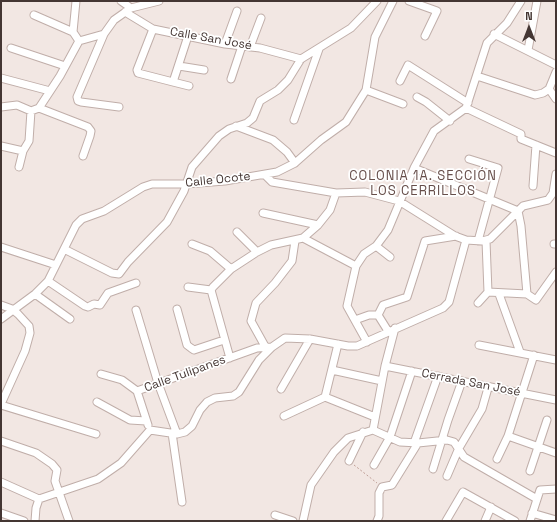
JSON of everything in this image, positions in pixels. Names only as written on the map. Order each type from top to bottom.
[{"type":"street","points":[[73,32],[76,1]]},
{"type":"street","name":"Calle San José","points":[[121,1],[128,10],[153,29],[225,44],[250,47],[301,59]]},
{"type":"street","points":[[119,107],[78,101],[77,97],[104,34],[114,20],[128,10],[159,1]]},
{"type":"street","points":[[64,249],[112,273],[119,274],[128,262],[167,222],[186,184],[192,167],[219,136],[236,126],[248,123],[253,118],[260,101],[278,90],[288,80],[301,59],[319,50],[351,28],[377,1]]},
{"type":"street","name":"Calle Ocote","points":[[1,318],[34,294],[48,281],[76,225],[82,219],[104,211],[143,187],[152,184],[186,184],[226,181],[265,175],[286,169],[321,140],[346,122],[366,90],[375,37],[392,1]]},
{"type":"street","points":[[409,1],[437,11],[425,36]]},
{"type":"street","points":[[367,342],[347,306],[356,266],[364,254],[376,246],[388,230],[414,168],[434,131],[450,121],[467,106],[487,43],[494,34],[507,23],[521,1]]},
{"type":"street","points":[[528,50],[537,1]]},
{"type":"street","points":[[225,44],[237,11]]},
{"type":"street","points":[[34,15],[73,32],[79,41]]},
{"type":"street","points":[[250,47],[261,18]]},
{"type":"street","points":[[153,29],[137,70],[138,73],[189,86]]},
{"type":"street","points":[[1,107],[17,105],[31,111],[39,108],[60,76],[79,41],[104,34]]},
{"type":"street","points":[[494,34],[556,65]]},
{"type":"street","points":[[173,82],[188,36]]},
{"type":"street","points":[[231,79],[242,46]]},
{"type":"street","points":[[11,48],[65,66]]},
{"type":"street","points":[[294,120],[319,50]]},
{"type":"street","points":[[400,81],[408,65],[467,106],[521,134],[521,139],[556,153]]},
{"type":"street","points":[[179,66],[204,70]]},
{"type":"street","points":[[477,76],[535,95],[543,93],[549,89],[556,72]]},
{"type":"street","points":[[1,78],[50,91]]},
{"type":"street","points":[[549,89],[556,99]]},
{"type":"street","points":[[366,90],[403,104]]},
{"type":"street","points":[[417,98],[426,102],[450,121]]},
{"type":"street","points":[[39,108],[88,127],[91,131],[83,156]]},
{"type":"street","points":[[19,168],[23,151],[29,141],[31,111]]},
{"type":"street","points":[[236,126],[273,140],[287,152],[295,163]]},
{"type":"street","points":[[533,186],[536,145]]},
{"type":"street","points":[[1,146],[23,151]]},
{"type":"street","points":[[469,159],[498,168],[482,241],[488,292],[478,304]]},
{"type":"street","points":[[414,168],[518,211]]},
{"type":"street","points":[[265,175],[272,182],[336,193],[365,192],[399,201],[456,236],[466,240],[482,241],[523,206],[528,203],[548,200],[554,193],[556,174]]},
{"type":"street","points":[[211,290],[231,269],[257,252],[271,245],[295,241],[303,238],[318,225],[330,210],[336,193]]},
{"type":"street","points":[[518,211],[521,226],[527,294]]},
{"type":"street","points":[[263,213],[318,225]]},
{"type":"street","points":[[237,232],[257,252]]},
{"type":"street","points":[[378,315],[383,305],[407,297],[425,241],[456,236]]},
{"type":"street","points":[[303,238],[356,266]]},
{"type":"street","points":[[150,430],[174,434],[185,432],[192,426],[200,410],[207,402],[214,398],[233,396],[239,392],[250,373],[269,347],[285,338],[310,339],[357,346],[436,312],[446,305],[452,290],[466,240]]},
{"type":"street","points":[[269,347],[251,321],[256,303],[275,283],[292,261],[295,241]]},
{"type":"street","points":[[192,244],[210,251],[231,269]]},
{"type":"street","points":[[376,246],[390,256]]},
{"type":"street","points":[[1,247],[56,265]]},
{"type":"street","points":[[488,292],[500,294],[527,294],[536,300],[556,272]]},
{"type":"street","points":[[48,281],[85,306],[100,305],[108,293],[136,283]]},
{"type":"street","points":[[188,287],[211,290]]},
{"type":"street","points":[[211,290],[230,358]]},
{"type":"street","points":[[34,294],[70,320]]},
{"type":"street","points":[[500,294],[520,352]]},
{"type":"street","points":[[1,304],[12,309],[28,326],[30,333],[25,351],[1,404],[96,434]]},
{"type":"street","points":[[177,309],[187,345],[190,348],[194,350],[224,340]]},
{"type":"street","points":[[136,310],[174,434],[182,502]]},
{"type":"street","points":[[355,320],[369,315],[378,315],[392,330]]},
{"type":"street","points":[[373,430],[392,330]]},
{"type":"street","points":[[281,389],[310,339]]},
{"type":"street","points":[[326,397],[338,344]]},
{"type":"street","points":[[479,345],[556,360]]},
{"type":"street","name":"Calle Tulipanes","points":[[100,374],[122,380],[137,391],[257,348],[269,347]]},
{"type":"street","points":[[497,458],[508,436],[534,355]]},
{"type":"street","name":"Cerrada San José","points":[[385,366],[462,381],[488,388],[521,392],[556,400]]},
{"type":"street","points":[[332,370],[382,381]]},
{"type":"street","points":[[374,465],[390,438],[412,371]]},
{"type":"street","points":[[377,521],[379,516],[379,493],[382,487],[392,486],[416,443],[438,376]]},
{"type":"street","points":[[433,469],[462,381]]},
{"type":"street","points":[[448,476],[459,448],[482,409],[488,388]]},
{"type":"street","points":[[137,391],[150,430]]},
{"type":"street","points":[[284,416],[326,397],[375,417]]},
{"type":"street","points":[[98,402],[130,420],[146,421]]},
{"type":"street","points":[[530,471],[547,420]]},
{"type":"street","points":[[1,482],[39,499],[98,480],[132,451],[150,430]]},
{"type":"street","points":[[303,521],[311,485],[334,452],[348,438],[373,430],[400,442],[416,443],[447,440],[454,442],[464,457],[537,499]]},
{"type":"street","points":[[349,461],[363,432]]},
{"type":"street","points":[[508,436],[556,453]]},
{"type":"street","points":[[1,441],[36,452],[52,464],[57,470],[55,481],[69,521]]},
{"type":"street","points":[[530,521],[540,490],[556,489]]},
{"type":"street","points":[[446,521],[463,492],[515,521]]},
{"type":"street","points":[[35,521],[36,508],[39,499]]},
{"type":"street","points":[[485,521],[491,507]]},
{"type":"street","points":[[1,513],[24,521]]},
{"type":"street","points":[[532,513],[556,520]]},
{"type":"street","points":[[275,515],[293,521]]},
{"type":"path","points":[[349,461],[382,487]]},
{"type":"district","name":"COLONIA 1A. SECCIÓN LOS CERRILLOS","points":[[423,184]]}]
